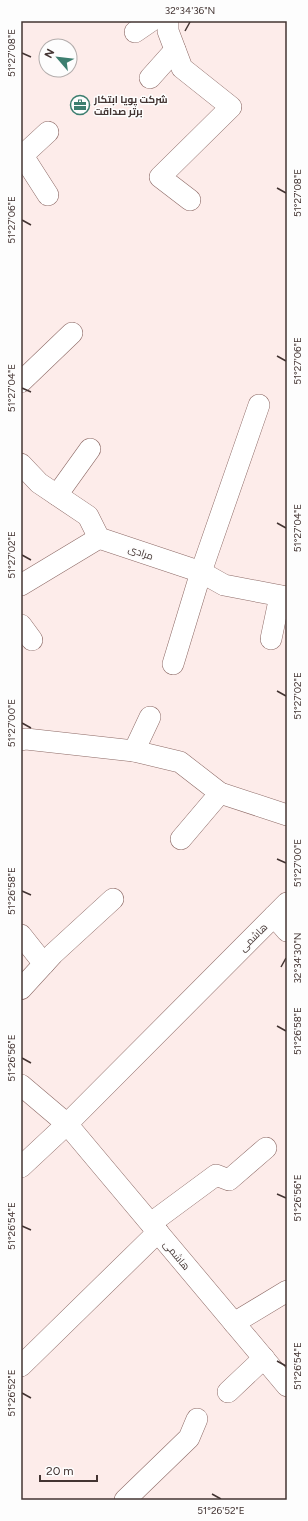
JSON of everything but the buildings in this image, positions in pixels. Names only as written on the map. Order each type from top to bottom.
[{"type":"street","points":[[168,21],[168,31],[182,68],[231,107],[160,177],[190,200]]},
{"type":"street","points":[[150,78],[176,50]]},
{"type":"street","points":[[48,132],[22,156],[48,195]]},
{"type":"street","points":[[21,382],[72,333]]},
{"type":"street","points":[[173,664],[201,572],[259,405]]},
{"type":"street","points":[[56,494],[90,449]]},
{"type":"street","points":[[21,464],[39,483],[88,516],[99,538],[24,579]]},
{"type":"street","name":"مرادی","points":[[99,538],[201,572],[224,585],[284,597]]},
{"type":"street","points":[[271,639],[284,597]]},
{"type":"street","points":[[134,751],[150,716]]},
{"type":"street","points":[[21,740],[26,739],[134,751],[180,762],[220,793],[287,815]]},
{"type":"street","points":[[180,839],[220,793]]},
{"type":"street","points":[[21,989],[53,954],[113,899]]},
{"type":"street","name":"هاشمی","points":[[21,1168],[283,916]]},
{"type":"street","points":[[21,935],[44,964]]},
{"type":"street","points":[[21,1085],[67,1124]]},
{"type":"street","name":"هاشمی","points":[[67,1124],[287,1386]]},
{"type":"street","points":[[21,1366],[154,1227],[216,1175],[229,1180],[266,1148]]},
{"type":"street","points":[[234,1323],[287,1291]]},
{"type":"street","points":[[228,1392],[264,1358]]},
{"type":"street","points":[[125,1500],[189,1438],[197,1419]]},
{"type":"place","name":"شرکت پویا ابتکار برتر صداقت","points":[[80,105]]}]
